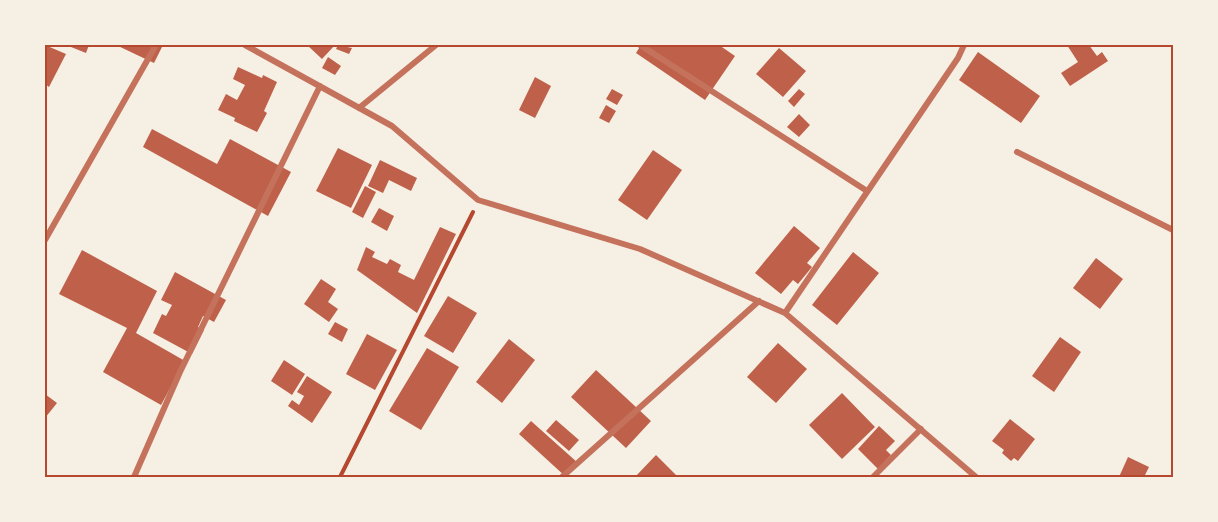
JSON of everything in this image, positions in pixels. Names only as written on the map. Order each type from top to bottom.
[{"type":"street","points":[[45,240],[156,45]]},
{"type":"street","points":[[245,45],[392,126],[478,200],[640,249],[785,313],[976,477]]},
{"type":"street","points":[[359,108],[436,45]]},
{"type":"street","points":[[640,45],[867,191]]},
{"type":"street","points":[[785,313],[958,58],[964,45]]},
{"type":"street","points":[[134,477],[180,372],[320,86]]},
{"type":"street","points":[[1017,152],[1173,230]]},
{"type":"street","points":[[562,477],[759,301]]},
{"type":"street","points":[[873,477],[921,429]]},
{"type":"path","points":[[340,477],[478,200]]},
{"type":"building","points":[[45,45],[66,54],[49,87],[45,84]]},
{"type":"building","points":[[72,45],[89,45],[86,53],[71,47]]},
{"type":"building","points":[[116,45],[163,45],[154,63]]},
{"type":"building","points":[[307,45],[335,45],[322,59]]},
{"type":"building","points":[[338,45],[352,48],[349,54],[336,49]]},
{"type":"building","points":[[641,45],[719,45],[735,56],[705,100],[636,53]]},
{"type":"building","points":[[1067,45],[1089,45],[1097,56],[1102,52],[1108,61],[1070,86],[1061,73],[1078,62]]},
{"type":"building","points":[[779,48],[806,71],[783,97],[756,74]]},
{"type":"building","points":[[978,52],[1040,96],[1021,123],[959,80]]},
{"type":"building","points":[[328,57],[341,66],[335,75],[322,68]]},
{"type":"building","points":[[238,67],[277,82],[264,111],[267,113],[257,132],[218,110],[226,94],[237,100],[245,85],[233,79]]},
{"type":"building","points":[[535,77],[551,86],[535,118],[519,110]]},
{"type":"building","points":[[612,89],[623,95],[617,105],[606,99]]},
{"type":"building","points":[[799,89],[805,94],[794,107],[788,101]]},
{"type":"building","points":[[606,105],[616,111],[609,123],[599,118]]},
{"type":"building","points":[[799,114],[810,125],[799,137],[787,127]]},
{"type":"building","points":[[152,129],[217,164],[230,139],[291,172],[268,216],[143,147]]},
{"type":"building","points":[[338,148],[372,165],[351,208],[316,191]]},
{"type":"building","points":[[653,150],[682,170],[647,220],[618,200]]},
{"type":"building","points":[[380,160],[417,178],[411,191],[389,180],[383,193],[368,186]]},
{"type":"building","points":[[365,186],[376,192],[363,218],[352,212]]},
{"type":"building","points":[[379,208],[394,216],[387,231],[371,222]]},
{"type":"building","points":[[794,226],[820,248],[807,263],[812,267],[798,284],[793,280],[781,294],[755,273]]},
{"type":"building","points":[[440,227],[456,234],[417,313],[357,270],[366,247],[375,252],[372,257],[387,264],[390,259],[401,265],[398,272],[414,280]]},
{"type":"building","points":[[82,250],[157,291],[136,333],[185,361],[161,405],[103,372],[127,328],[59,294]]},
{"type":"building","points":[[853,252],[879,273],[837,325],[812,305]]},
{"type":"building","points":[[1096,258],[1123,279],[1100,309],[1073,288]]},
{"type":"building","points":[[175,272],[226,300],[214,322],[203,316],[198,327],[204,330],[192,354],[153,333],[162,314],[166,316],[172,305],[161,300]]},
{"type":"building","points":[[321,279],[336,289],[328,302],[338,309],[329,322],[304,304]]},
{"type":"building","points":[[448,296],[477,313],[453,353],[424,336]]},
{"type":"building","points":[[335,322],[348,329],[342,342],[328,334]]},
{"type":"building","points":[[367,334],[397,350],[375,390],[346,374]]},
{"type":"building","points":[[1060,337],[1081,352],[1054,392],[1032,376]]},
{"type":"building","points":[[509,339],[535,360],[502,403],[476,382]]},
{"type":"building","points":[[778,343],[807,369],[776,403],[747,377]]},
{"type":"building","points":[[427,348],[459,367],[421,430],[389,411]]},
{"type":"building","points":[[284,360],[305,374],[292,395],[271,381]]},
{"type":"building","points":[[596,370],[651,421],[626,448],[571,397]]},
{"type":"building","points":[[307,376],[332,392],[312,423],[288,406],[292,400],[299,405],[304,396],[297,392]]},
{"type":"building","points":[[842,393],[875,427],[842,459],[809,425]]},
{"type":"building","points":[[45,394],[57,403],[45,418]]},
{"type":"building","points":[[1010,419],[1035,439],[1018,461],[1014,458],[1011,461],[1002,453],[1004,450],[992,441]]},
{"type":"building","points":[[556,420],[579,440],[569,451],[546,431]]},
{"type":"building","points":[[531,421],[578,463],[566,477],[519,434]]},
{"type":"building","points":[[879,426],[895,441],[886,450],[891,455],[878,469],[858,449]]},
{"type":"building","points":[[656,455],[678,477],[635,477]]},
{"type":"building","points":[[1128,457],[1149,467],[1144,477],[1119,477]]}]
